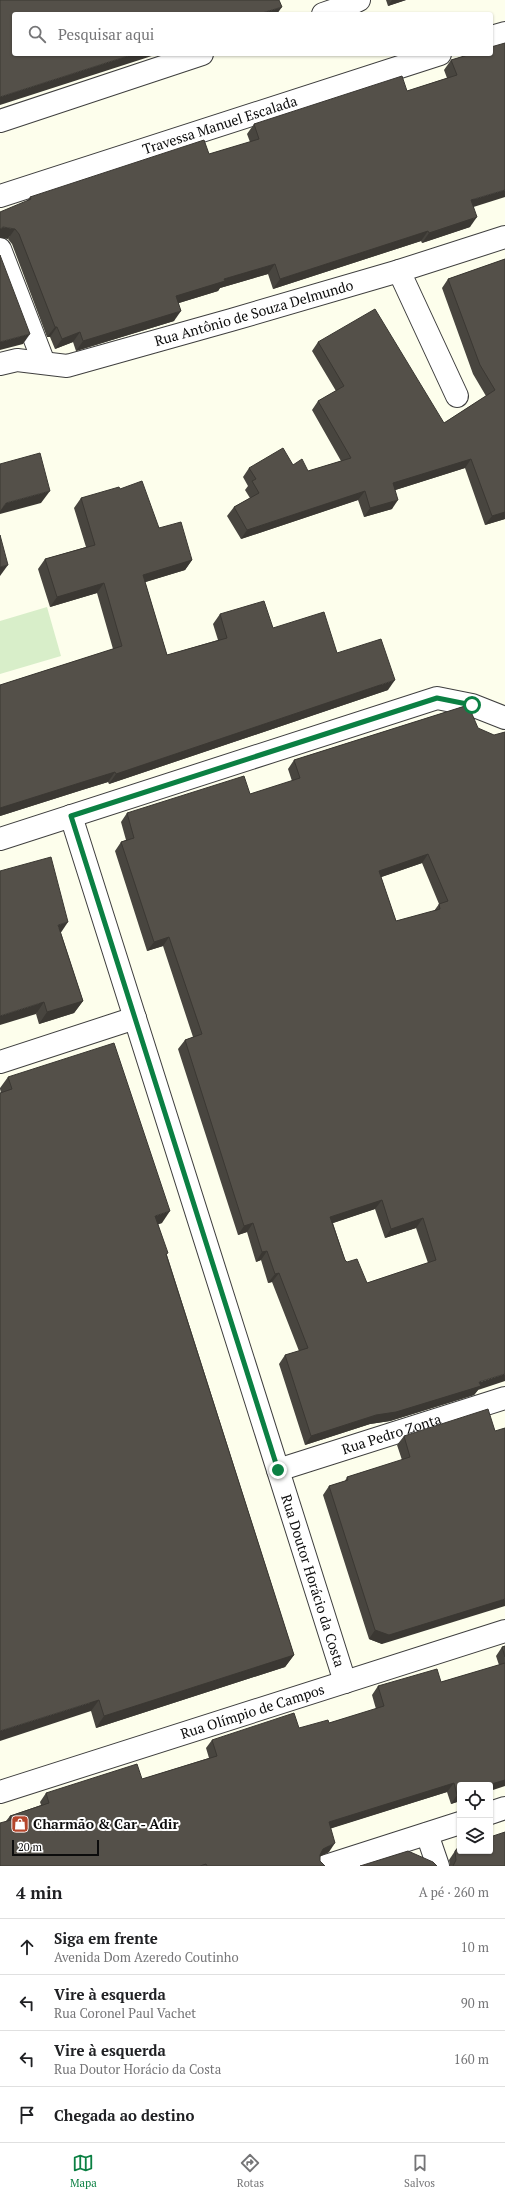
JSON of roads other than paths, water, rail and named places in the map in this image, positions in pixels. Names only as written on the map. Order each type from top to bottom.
[{"type":"street","points":[[330,12],[349,6],[359,0]]},
{"type":"street","points":[[493,36],[505,33]]},
{"type":"street","points":[[0,121],[196,56]]},
{"type":"street","name":"Travessa Manuel Escalada","points":[[0,196],[434,56]]},
{"type":"street","name":"Rua Antônio de Souza Delmundo","points":[[0,364],[17,360],[67,366],[399,271],[505,237]]},
{"type":"street","points":[[0,248],[44,363]]},
{"type":"street","points":[[399,271],[457,396]]},
{"type":"street","points":[[0,839],[437,698],[472,705],[505,718]]},
{"type":"street","name":"Rua Doutor Horácio da Costa","points":[[71,816],[345,1682]]},
{"type":"street","points":[[0,1062],[135,1018]]},
{"type":"street","name":"Rua Pedro Zonta","points":[[278,1470],[505,1398]]},
{"type":"street","name":"Rua Olímpio de Campos","points":[[0,1792],[505,1631]]},
{"type":"street","points":[[493,1812],[505,1808]]},
{"type":"street","points":[[326,1866],[457,1824]]},
{"type":"street","points":[[427,1834],[438,1866]]},
{"type":"place","name":"Charmão & Car - Adir","points":[[20,1824]]}]
